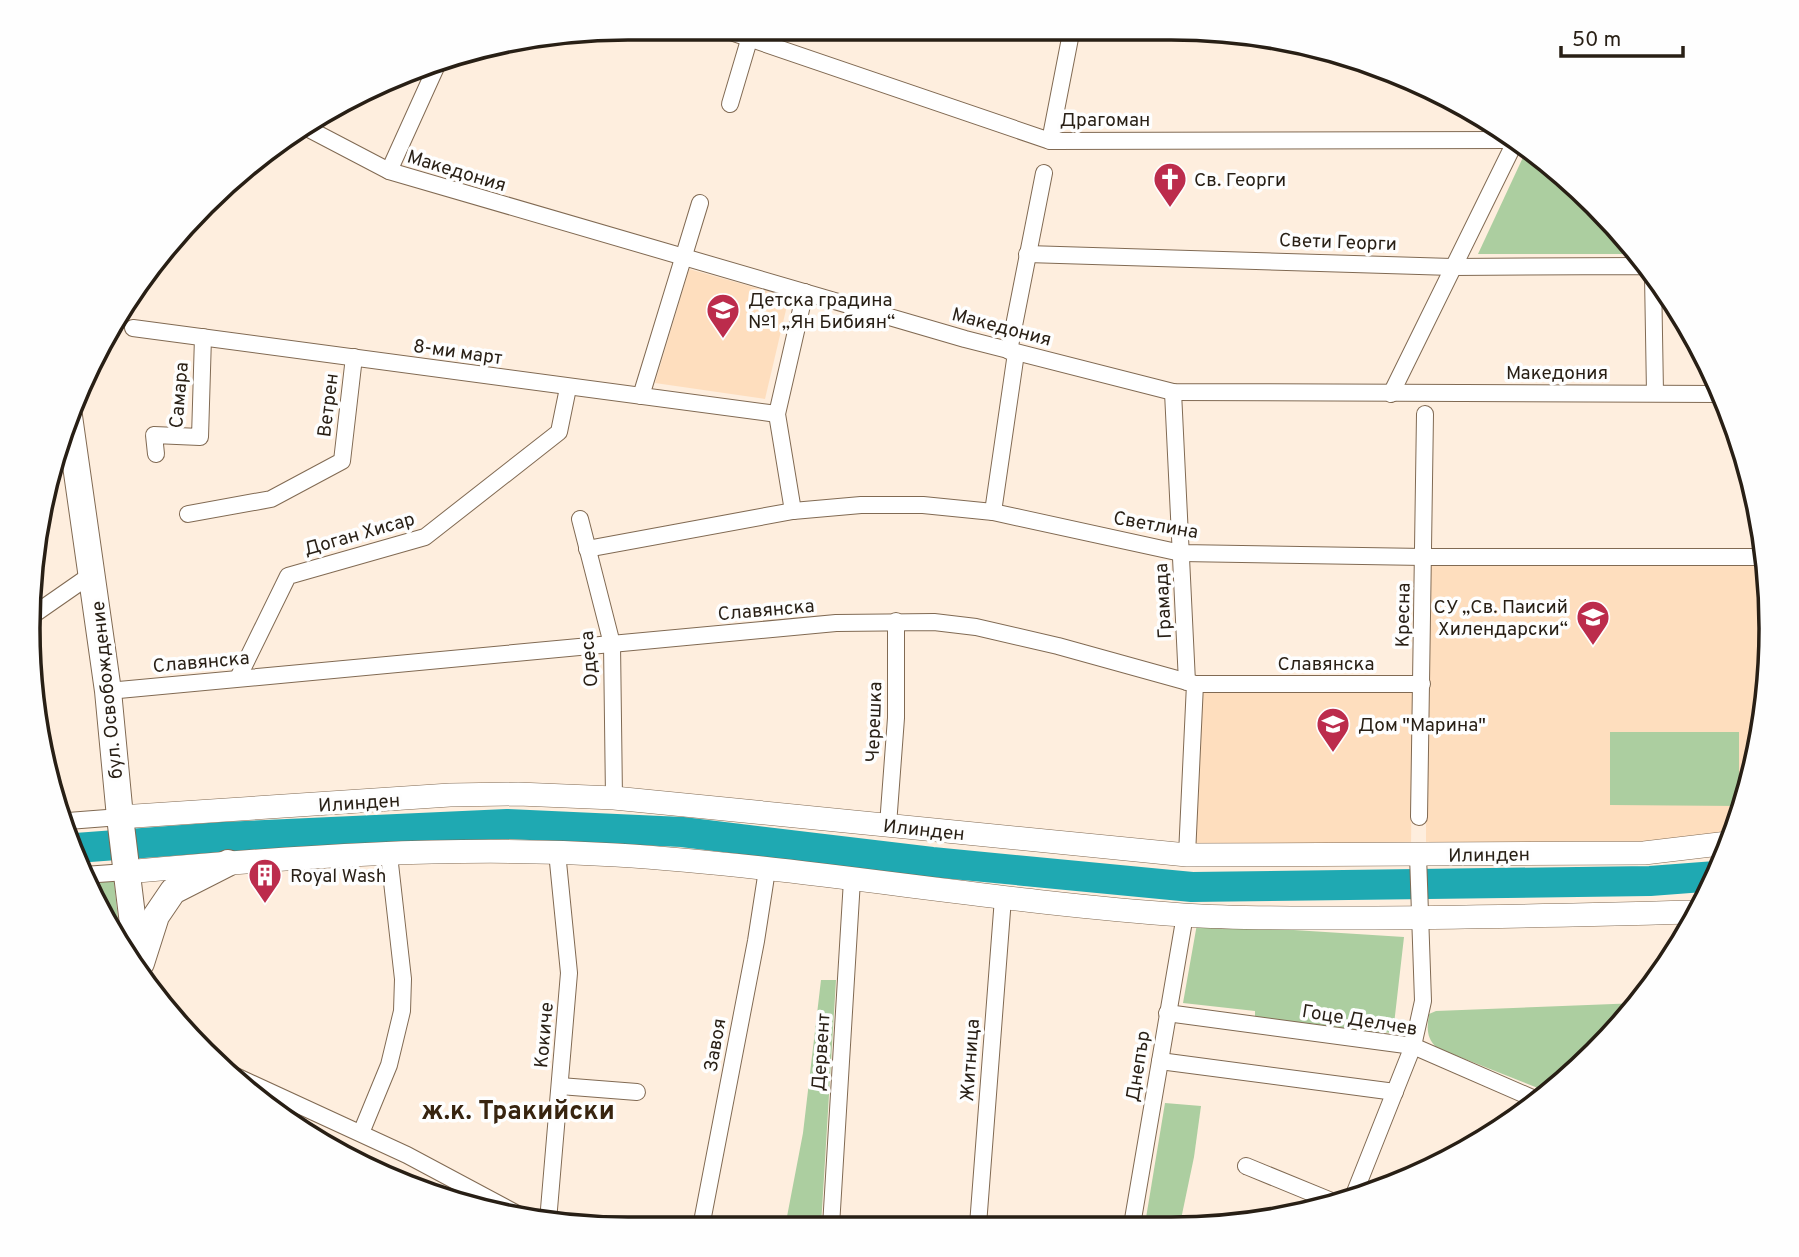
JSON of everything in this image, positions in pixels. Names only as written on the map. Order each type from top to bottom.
[{"type":"main road","name":"бул. Освобождение","points":[[72,436],[108,691],[120,821],[137,952]]},
{"type":"main road","name":"Илинден","points":[[120,821],[450,795],[518,793],[614,798],[1187,855],[1419,863],[1644,853],[1718,845]]},
{"type":"main road","points":[[125,865],[497,851],[557,852],[653,858],[1003,898],[1185,915],[1265,918],[1420,910],[1686,912]]},
{"type":"main road","points":[[142,959],[156,916],[173,891],[228,863]]},
{"type":"street","points":[[730,104],[749,40]]},
{"type":"street","name":"Драгоман","points":[[770,40],[1050,141],[1497,139]]},
{"type":"street","points":[[1050,141],[1070,40]]},
{"type":"street","points":[[389,171],[433,73]]},
{"type":"street","name":"Македония","points":[[314,132],[389,171],[1010,351],[1173,392],[1710,394]]},
{"type":"street","points":[[1391,394],[1511,149]]},
{"type":"street","points":[[993,512],[1016,353],[1010,351],[1044,173]]},
{"type":"street","points":[[641,396],[700,203]]},
{"type":"street","name":"Свети Георги","points":[[1027,254],[1452,267],[1634,266]]},
{"type":"street","points":[[793,511],[777,414],[805,292]]},
{"type":"street","points":[[1653,293],[1655,393]]},
{"type":"street","name":"8-ми март","points":[[133,328],[777,414]]},
{"type":"street","name":"Самара","points":[[156,454],[154,435],[200,437],[203,337]]},
{"type":"street","name":"Ветрен","points":[[188,514],[271,499],[342,461],[354,357]]},
{"type":"street","name":"Доган Хисар","points":[[239,678],[288,576],[425,537],[559,432],[568,388]]},
{"type":"street","name":"Грамада","points":[[1173,392],[1191,683],[1187,855]]},
{"type":"street","name":"Кресна","points":[[1419,817],[1425,414]]},
{"type":"street","name":"Светлина","points":[[587,549],[793,511],[861,505],[923,505],[993,512],[1181,553],[1424,557],[1754,557]]},
{"type":"street","name":"Одеса","points":[[580,519],[612,644],[614,798]]},
{"type":"street","points":[[41,609],[92,574]]},
{"type":"street","name":"Славянска","points":[[108,691],[836,623],[896,621],[934,622],[1003,632],[1191,683],[1422,684]]},
{"type":"street","name":"Черешка","points":[[887,825],[896,718],[896,621]]},
{"type":"street","points":[[72,821],[120,821]]},
{"type":"street","name":"Кокиче","points":[[549,1211],[569,974],[557,852]]},
{"type":"street","points":[[361,1133],[389,1065],[402,1012],[403,979],[388,855]]},
{"type":"street","points":[[1357,1187],[1413,1046],[1423,1001],[1419,863]]},
{"type":"street","points":[[94,873],[125,865]]},
{"type":"street","name":"Завоя","points":[[703,1217],[767,870]]},
{"type":"street","name":"Дервент","points":[[836,1217],[852,880]]},
{"type":"street","name":"Житница","points":[[979,1217],[1003,898]]},
{"type":"street","name":"Днепър","points":[[1133,1217],[1185,915]]},
{"type":"street","name":"Гоце Делчев","points":[[1167,1013],[1413,1046],[1527,1096]]},
{"type":"street","points":[[1160,1061],[1395,1092]]},
{"type":"street","points":[[560,1086],[637,1092]]},
{"type":"street","points":[[261,1088],[454,1178],[495,1201]]},
{"type":"street","points":[[1246,1166],[1322,1197]]},
{"type":"shaded area","name":"Детска градина №1 „Ян Бибиян“","points":[[689,269],[789,297],[765,399],[655,383]]},
{"type":"shaded area","name":"СУ „Св. Паисий Хилендарски“","points":[[1427,562],[1755,564],[1759,628],[1754,705],[1739,781],[1721,836],[1625,843],[1426,844]]},
{"type":"shaded area","points":[[1199,689],[1413,691],[1411,847],[1193,849]]},
{"type":"green space","points":[[1523,158],[1558,186],[1624,254],[1478,254]]},
{"type":"green space","points":[[1610,732],[1739,732],[1739,781],[1732,806],[1610,805]]},
{"type":"green space","points":[[114,881],[118,922],[101,889],[98,882]]},
{"type":"green space","points":[[1197,924],[1404,937],[1393,1033],[1264,1024],[1255,1021],[1255,1011],[1183,1003]]},
{"type":"green space","points":[[821,980],[836,980],[822,1217],[787,1217],[803,1133]]},
{"type":"green space","points":[[1623,1004],[1586,1044],[1538,1088],[1437,1048],[1428,1032],[1429,1014],[1436,1011]]},
{"type":"green space","points":[[1165,1103],[1201,1106],[1182,1216],[1146,1217]]},
{"type":"waterway","points":[[82,848],[223,837],[507,824],[682,832],[932,862],[1192,887],[1650,881],[1704,877]]},
{"type":"place","name":"Св. Георги","points":[[1170,209]]},
{"type":"place","name":"Детска градина №1 „Ян Бибиян“","points":[[723,340]]},
{"type":"place","name":"СУ „Св. Паисий Хилендарски“","points":[[1593,647]]},
{"type":"place","name":"Дом \"Марина\"","points":[[1333,754]]},
{"type":"place","name":"Royal Wash","points":[[265,905]]},
{"type":"district","name":"ж.к. Тракийски","points":[[518,1110]]}]
